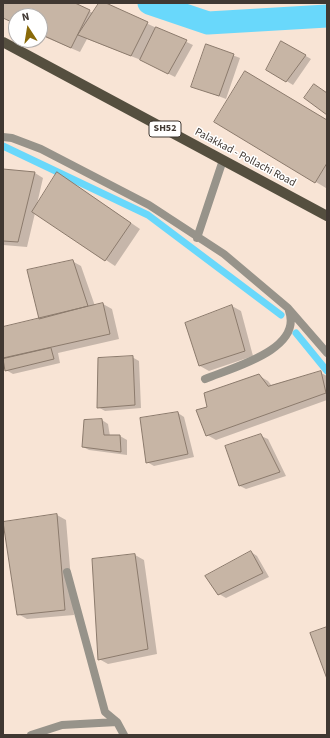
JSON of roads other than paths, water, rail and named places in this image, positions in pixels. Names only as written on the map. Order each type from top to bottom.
[{"type":"main road","name":"Palakkad - Pollachi Road","points":[[3,42],[327,216]]},
{"type":"street","points":[[3,137],[12,138],[41,149],[142,202],[224,254],[288,308],[327,353]]},
{"type":"street","points":[[197,238],[223,160]]},
{"type":"street","points":[[205,379],[272,351],[288,334],[291,322],[288,308]]},
{"type":"street","points":[[67,572],[105,712],[117,722],[124,735]]},
{"type":"street","points":[[32,735],[62,725],[117,722]]},
{"type":"waterway","points":[[149,3],[208,23],[327,16]]},
{"type":"waterway","points":[[3,146],[148,215],[281,315]]},
{"type":"waterway","points":[[296,333],[327,371]]}]
